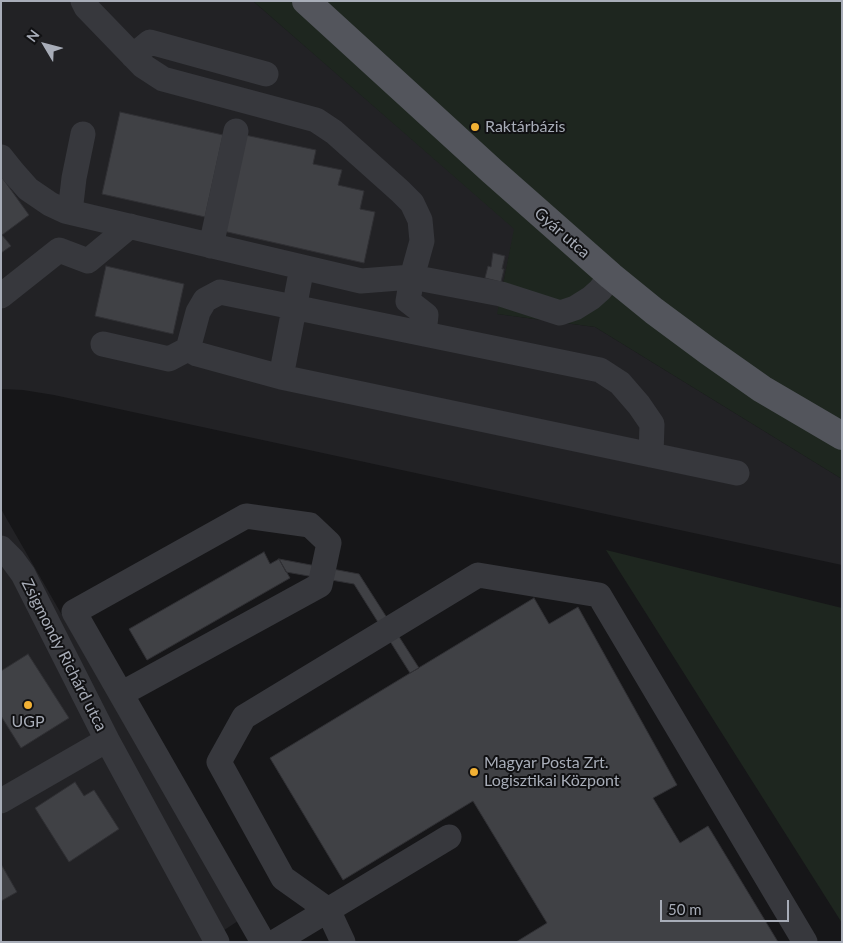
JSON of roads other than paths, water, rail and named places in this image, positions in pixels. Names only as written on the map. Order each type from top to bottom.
[{"type":"main road","name":"Gyár utca","points":[[306,1],[492,171],[611,276],[708,351],[762,388],[842,436]]},
{"type":"lane","points":[[83,1],[86,7],[143,66],[163,79],[316,120],[334,132],[400,191],[412,203],[420,220],[422,241],[412,277],[408,301],[426,315],[424,334]]},
{"type":"lane","points":[[133,56],[150,42],[266,74]]},
{"type":"lane","points":[[211,246],[236,131]]},
{"type":"lane","points":[[1,296],[59,250],[83,134]]},
{"type":"lane","points":[[1,157],[28,189],[50,204],[67,212],[361,281],[412,277],[501,294],[560,313],[575,308],[591,298],[611,276]]},
{"type":"lane","points":[[59,250],[88,261],[130,226]]},
{"type":"lane","points":[[281,377],[302,267]]},
{"type":"lane","points":[[103,344],[169,359],[188,349],[198,312],[205,300],[220,292],[295,307],[600,370],[620,383],[652,424],[650,454]]},
{"type":"lane","points":[[188,349],[197,354],[281,377],[736,472]]},
{"type":"lane","points":[[121,694],[320,585],[329,543],[310,525],[246,516],[74,612],[121,694],[275,940],[449,837]]},
{"type":"lane","name":"Zsigmondy Richárd utca","points":[[1,548],[12,559],[22,574],[108,740],[217,942]]},
{"type":"lane","points":[[343,942],[328,910],[283,878],[219,762],[244,717],[478,575],[599,595],[805,942]]},
{"type":"lane","points":[[1,801],[108,740]]},
{"type":"place","name":"Raktárbázis","points":[[475,127]]},
{"type":"place","name":"UGP","points":[[28,705]]},
{"type":"place","name":"Magyar Posta Zrt. Logisztikai Központ","points":[[474,772]]}]
